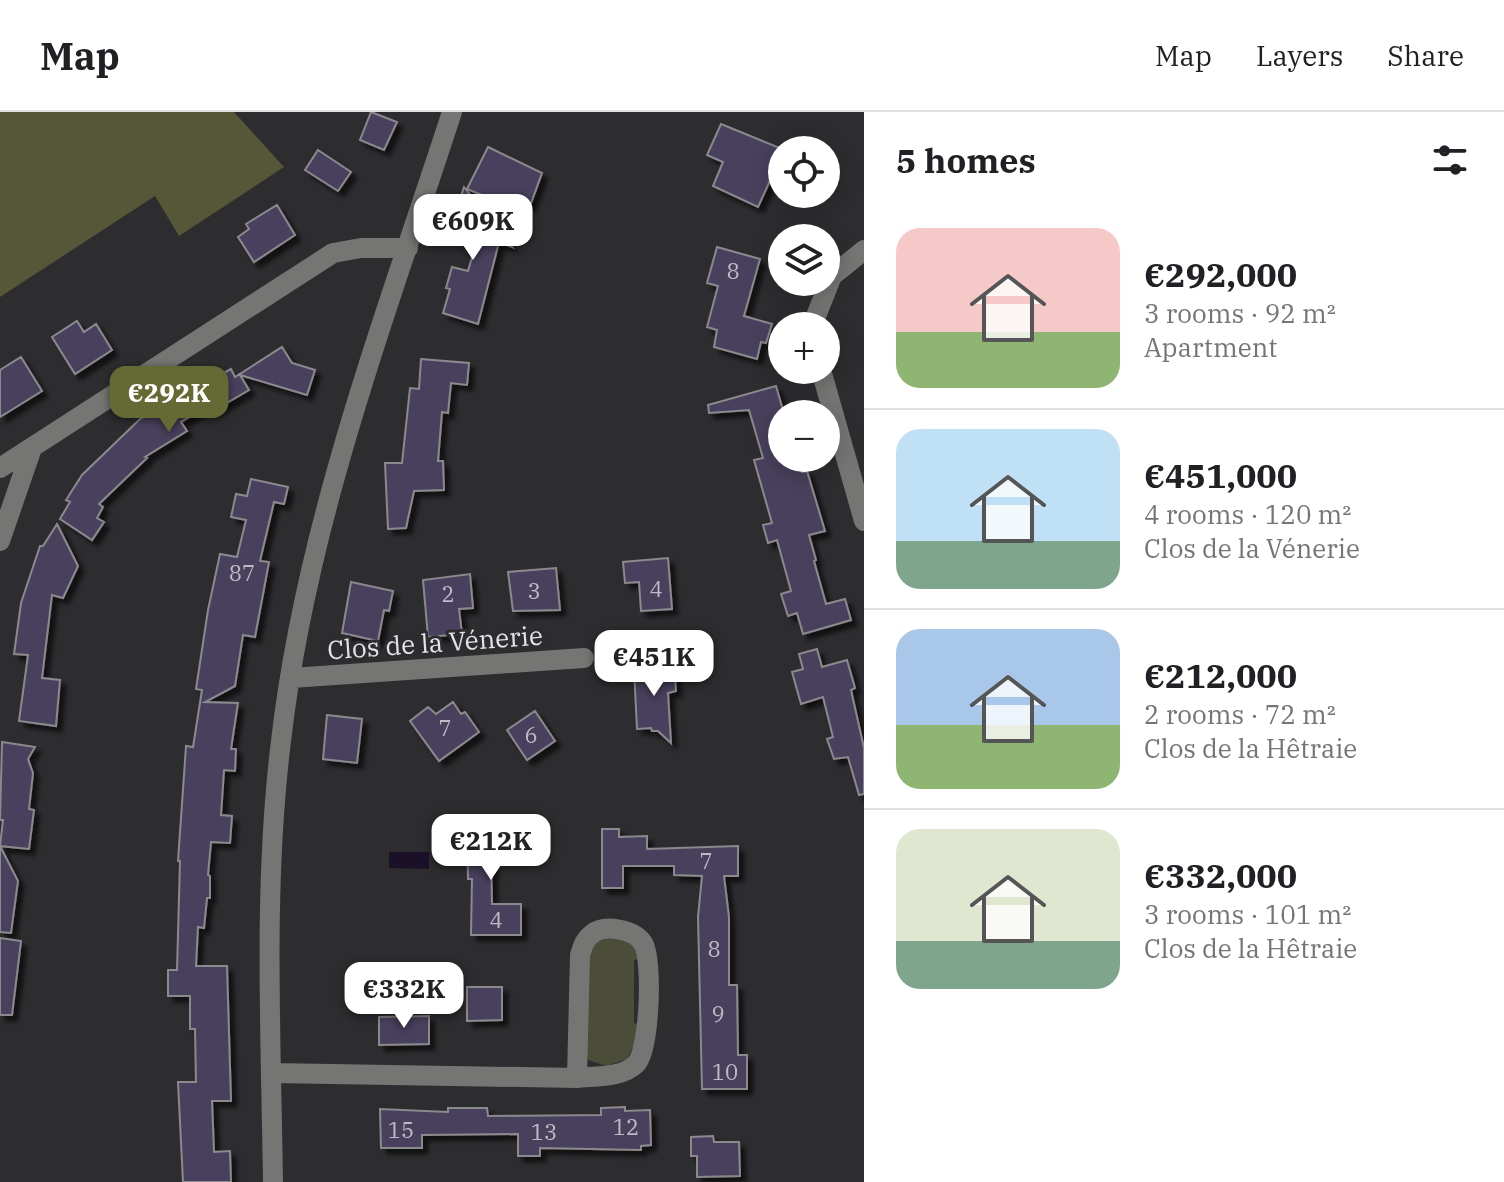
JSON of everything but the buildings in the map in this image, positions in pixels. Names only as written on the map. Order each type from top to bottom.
[{"type":"street","points":[[273,1182],[270,869],[281,740],[291,678],[312,563],[347,438],[452,112]]},
{"type":"street","points":[[0,468],[333,253],[361,248],[408,248]]},
{"type":"street","points":[[818,312],[832,276],[864,250]]},
{"type":"street","points":[[825,384],[864,521]]},
{"type":"street","points":[[0,541],[32,448]]},
{"type":"street","name":"Clos de la Vénerie","points":[[291,678],[584,658]]},
{"type":"street","points":[[271,1073],[577,1078],[618,1074],[636,1065],[644,1050],[648,954],[642,940],[629,932],[595,931],[584,941],[580,955],[577,1078]]},
{"type":"green space","points":[[0,112],[234,112],[284,167],[179,236],[155,196],[0,297]]},
{"type":"green space","points":[[612,936],[636,943],[641,958],[634,960],[634,1023],[641,1025],[627,1059],[606,1066],[588,1060],[585,1050],[589,948],[599,938]]},
{"type":"shaded area","points":[[389,852],[429,852],[429,869],[389,868]]}]
